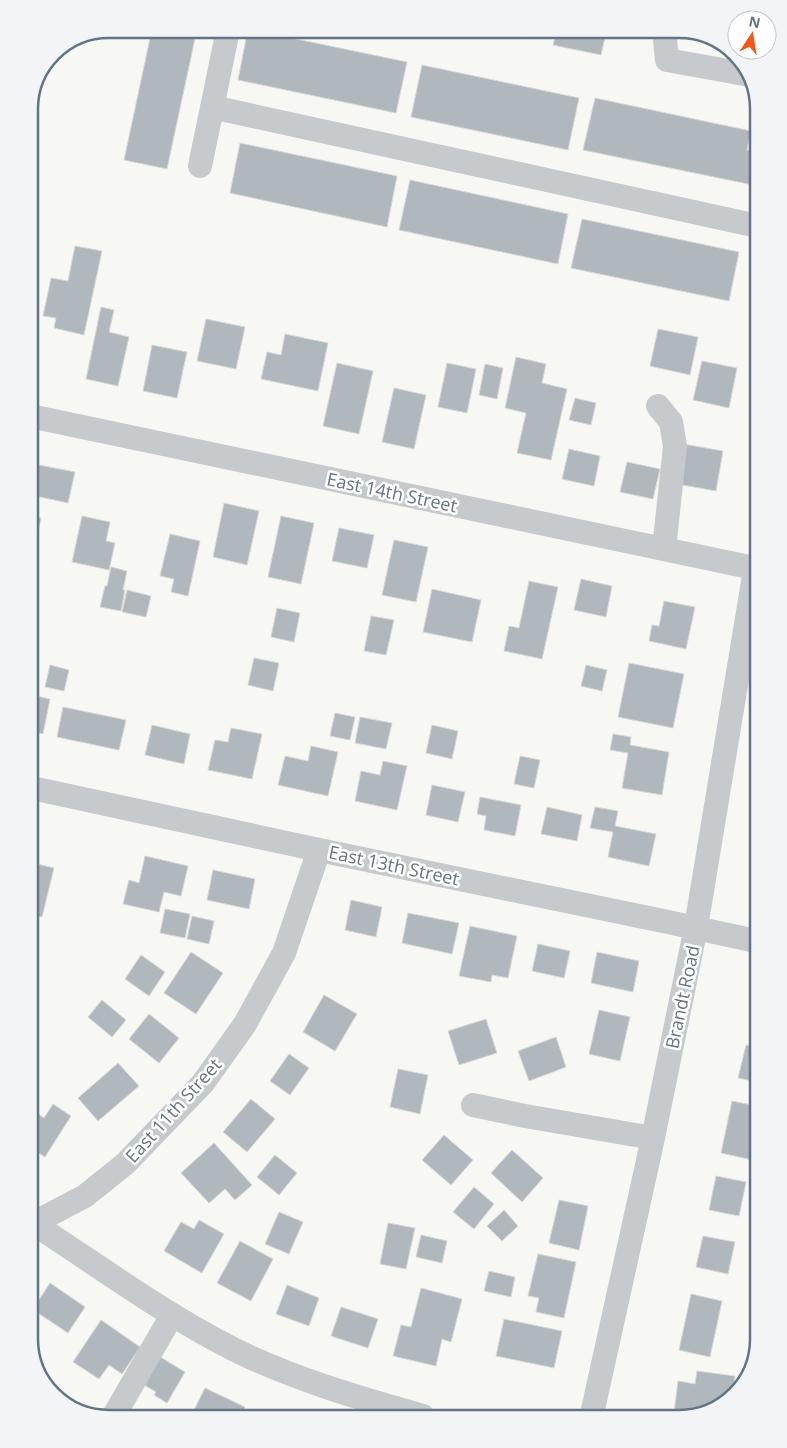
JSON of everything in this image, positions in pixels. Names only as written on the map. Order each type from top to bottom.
[{"type":"street","points":[[200,166],[226,38]]},
{"type":"street","points":[[665,38],[667,60],[740,73]]},
{"type":"street","points":[[212,106],[750,224]]},
{"type":"street","points":[[658,406],[672,422],[675,446],[664,549]]},
{"type":"street","name":"East 14th Street","points":[[38,418],[750,567]]},
{"type":"street","name":"Brandt Road","points":[[593,1410],[653,1138],[696,928],[750,600]]},
{"type":"street","name":"East 13th Street","points":[[38,789],[750,940]]},
{"type":"street","name":"East 11th Street","points":[[38,1221],[85,1196],[125,1164],[203,1083],[245,1024],[284,953],[319,850]]},
{"type":"street","points":[[473,1105],[653,1138]]},
{"type":"street","points":[[38,1226],[172,1315],[234,1350],[384,1410]]},
{"type":"street","points":[[117,1410],[172,1315]]},
{"type":"building","points":[[150,38],[195,38],[167,169],[124,160]]},
{"type":"building","points":[[246,38],[291,38],[407,62],[396,113],[238,80]]},
{"type":"building","points":[[555,38],[605,38],[601,55],[553,45]]},
{"type":"building","points":[[422,65],[579,98],[568,150],[411,117]]},
{"type":"building","points":[[595,98],[750,131],[747,150],[750,151],[750,184],[583,150]]},
{"type":"building","points":[[240,143],[397,176],[387,227],[230,193]]},
{"type":"building","points":[[410,180],[568,214],[558,264],[399,230]]},
{"type":"building","points":[[582,219],[739,252],[729,301],[571,268]]},
{"type":"building","points":[[75,246],[102,251],[84,335],[54,328],[56,318],[43,316],[51,278],[68,281]]},
{"type":"building","points":[[101,307],[114,310],[109,332],[129,337],[118,386],[86,379]]},
{"type":"building","points":[[206,319],[245,327],[236,369],[197,361]]},
{"type":"building","points":[[658,329],[698,337],[690,375],[650,366]]},
{"type":"building","points":[[285,334],[328,343],[318,391],[261,379],[267,352],[281,355]]},
{"type":"building","points":[[152,345],[187,352],[177,398],[143,391]]},
{"type":"building","points":[[516,357],[546,364],[542,383],[567,389],[551,460],[517,453],[526,413],[505,408]]},
{"type":"building","points":[[702,361],[737,368],[729,408],[693,400]]},
{"type":"building","points":[[337,363],[373,371],[359,434],[323,426]]},
{"type":"building","points":[[447,363],[476,369],[467,413],[438,407]]},
{"type":"building","points":[[485,364],[503,368],[497,399],[479,395]]},
{"type":"building","points":[[394,388],[426,395],[414,449],[382,442]]},
{"type":"building","points":[[575,398],[596,403],[591,425],[569,420]]},
{"type":"building","points":[[683,444],[723,451],[716,491],[677,484]]},
{"type":"building","points":[[569,449],[600,456],[594,486],[562,479]]},
{"type":"building","points":[[627,462],[660,469],[653,499],[620,492]]},
{"type":"building","points":[[38,465],[75,472],[68,503],[38,497]]},
{"type":"building","points":[[224,503],[259,511],[247,565],[213,557]]},
{"type":"building","points":[[82,516],[110,522],[106,541],[115,543],[109,570],[72,562]]},
{"type":"building","points":[[281,516],[314,523],[301,584],[268,577]]},
{"type":"building","points":[[38,517],[41,518],[38,532]]},
{"type":"building","points":[[339,528],[374,535],[367,568],[332,561]]},
{"type":"building","points":[[170,534],[200,541],[188,596],[171,592],[174,579],[160,576]]},
{"type":"building","points":[[394,540],[428,547],[416,602],[382,595]]},
{"type":"building","points":[[111,567],[127,571],[121,611],[100,607]]},
{"type":"building","points":[[581,579],[612,586],[606,617],[574,610]]},
{"type":"building","points":[[529,581],[558,587],[542,659],[504,651],[509,626],[519,628]]},
{"type":"building","points":[[432,589],[481,600],[472,642],[423,632]]},
{"type":"building","points":[[127,590],[151,596],[146,617],[122,612]]},
{"type":"building","points":[[664,601],[695,607],[686,649],[649,641],[652,625],[659,626]]},
{"type":"building","points":[[277,608],[300,613],[294,642],[271,637]]},
{"type":"building","points":[[371,616],[394,620],[386,655],[364,651]]},
{"type":"building","points":[[254,658],[279,663],[273,691],[248,685]]},
{"type":"building","points":[[629,663],[684,674],[673,728],[618,717]]},
{"type":"building","points":[[50,665],[69,670],[64,691],[45,687]]},
{"type":"building","points":[[586,665],[607,670],[602,691],[581,686]]},
{"type":"building","points":[[38,696],[50,699],[43,734],[38,733]]},
{"type":"building","points":[[63,707],[126,720],[119,750],[57,737]]},
{"type":"building","points":[[335,713],[355,717],[350,740],[330,736]]},
{"type":"building","points":[[360,717],[392,723],[386,749],[355,743]]},
{"type":"building","points":[[152,725],[190,734],[184,764],[145,755]]},
{"type":"building","points":[[432,725],[458,731],[452,759],[426,753]]},
{"type":"building","points":[[231,728],[262,734],[252,779],[208,770],[215,740],[228,742]]},
{"type":"building","points":[[613,734],[631,737],[630,745],[669,752],[662,795],[622,788],[628,753],[610,750]]},
{"type":"building","points":[[311,746],[338,752],[328,796],[278,785],[285,756],[308,761]]},
{"type":"building","points":[[520,756],[540,760],[534,788],[514,784]]},
{"type":"building","points":[[383,761],[407,766],[397,810],[355,801],[361,771],[380,775]]},
{"type":"building","points":[[432,785],[465,792],[458,822],[426,815]]},
{"type":"building","points":[[480,797],[521,805],[515,836],[484,830],[486,816],[477,814]]},
{"type":"building","points":[[547,807],[582,815],[577,841],[541,834]]},
{"type":"building","points":[[595,807],[618,811],[615,826],[656,834],[649,866],[608,857],[613,832],[590,828]]},
{"type":"building","points":[[145,856],[188,866],[181,896],[164,892],[159,912],[123,904],[129,880],[139,883]]},
{"type":"building","points":[[38,864],[54,868],[42,917],[38,916]]},
{"type":"building","points":[[213,870],[255,879],[249,909],[207,900]]},
{"type":"building","points":[[351,900],[382,907],[376,937],[345,930]]},
{"type":"building","points":[[165,909],[190,914],[185,938],[160,933]]},
{"type":"building","points":[[408,913],[459,923],[452,954],[402,943]]},
{"type":"building","points":[[192,916],[214,921],[209,944],[187,939]]},
{"type":"building","points":[[470,926],[517,936],[508,978],[492,975],[491,982],[459,976]]},
{"type":"building","points":[[538,944],[570,951],[564,978],[532,971]]},
{"type":"building","points":[[191,952],[223,973],[196,1014],[164,993]]},
{"type":"building","points":[[597,952],[639,961],[633,992],[591,983]]},
{"type":"building","points":[[141,955],[165,972],[149,996],[125,979]]},
{"type":"building","points":[[324,995],[357,1014],[335,1051],[303,1032]]},
{"type":"building","points":[[102,1000],[126,1020],[112,1037],[88,1017]]},
{"type":"building","points":[[599,1010],[630,1017],[620,1061],[589,1054]]},
{"type":"building","points":[[149,1014],[179,1038],[159,1063],[129,1039]]},
{"type":"building","points":[[486,1019],[497,1053],[459,1065],[448,1031]]},
{"type":"building","points":[[556,1037],[566,1067],[529,1081],[518,1051]]},
{"type":"building","points":[[746,1045],[750,1046],[750,1081],[738,1078]]},
{"type":"building","points":[[289,1054],[309,1068],[290,1095],[270,1081]]},
{"type":"building","points":[[118,1063],[139,1086],[98,1121],[78,1098]]},
{"type":"building","points":[[398,1069],[428,1075],[420,1114],[390,1107]]},
{"type":"building","points":[[251,1099],[275,1119],[247,1152],[223,1132]]},
{"type":"building","points":[[732,1101],[750,1105],[750,1160],[721,1153]]},
{"type":"building","points":[[53,1104],[71,1116],[45,1157],[38,1153],[38,1114],[44,1118]]},
{"type":"building","points":[[444,1135],[473,1160],[451,1185],[422,1160]]},
{"type":"building","points":[[214,1143],[252,1185],[235,1200],[225,1189],[209,1203],[181,1173]]},
{"type":"building","points":[[512,1150],[543,1178],[522,1202],[491,1173]]},
{"type":"building","points":[[275,1155],[297,1173],[279,1195],[257,1177]]},
{"type":"building","points":[[716,1176],[746,1182],[739,1216],[709,1210]]},
{"type":"building","points":[[474,1187],[494,1204],[474,1229],[453,1212]]},
{"type":"building","points":[[559,1200],[588,1206],[579,1250],[549,1243]]},
{"type":"building","points":[[504,1210],[518,1226],[502,1241],[487,1226]]},
{"type":"building","points":[[279,1212],[303,1222],[289,1254],[265,1244]]},
{"type":"building","points":[[199,1220],[224,1234],[202,1273],[164,1251],[181,1222],[194,1229]]},
{"type":"building","points":[[388,1223],[415,1228],[406,1269],[380,1264]]},
{"type":"building","points":[[421,1235],[447,1241],[442,1263],[416,1257]]},
{"type":"building","points":[[703,1236],[735,1242],[728,1274],[696,1267]]},
{"type":"building","points":[[240,1241],[273,1259],[251,1301],[217,1283]]},
{"type":"building","points":[[538,1254],[576,1262],[564,1318],[536,1312],[539,1298],[528,1296]]},
{"type":"building","points":[[489,1271],[515,1277],[511,1297],[484,1291]]},
{"type":"building","points":[[50,1283],[85,1307],[68,1333],[38,1313],[38,1301]]},
{"type":"building","points":[[287,1285],[319,1298],[309,1326],[276,1314]]},
{"type":"building","points":[[421,1288],[462,1299],[451,1342],[442,1339],[436,1366],[393,1356],[401,1325],[411,1327]]},
{"type":"building","points":[[691,1294],[722,1301],[710,1357],[679,1350]]},
{"type":"building","points":[[341,1307],[378,1319],[368,1348],[331,1336]]},
{"type":"building","points":[[504,1319],[562,1331],[554,1368],[496,1356]]},
{"type":"building","points":[[101,1320],[140,1347],[122,1374],[109,1365],[99,1379],[73,1362]]},
{"type":"building","points":[[157,1355],[185,1372],[167,1403],[154,1395],[156,1392],[141,1383]]},
{"type":"building","points":[[697,1371],[735,1376],[734,1384],[714,1401],[692,1409],[674,1410],[678,1381],[695,1384]]},
{"type":"building","points":[[205,1388],[245,1407],[244,1410],[194,1410]]}]
